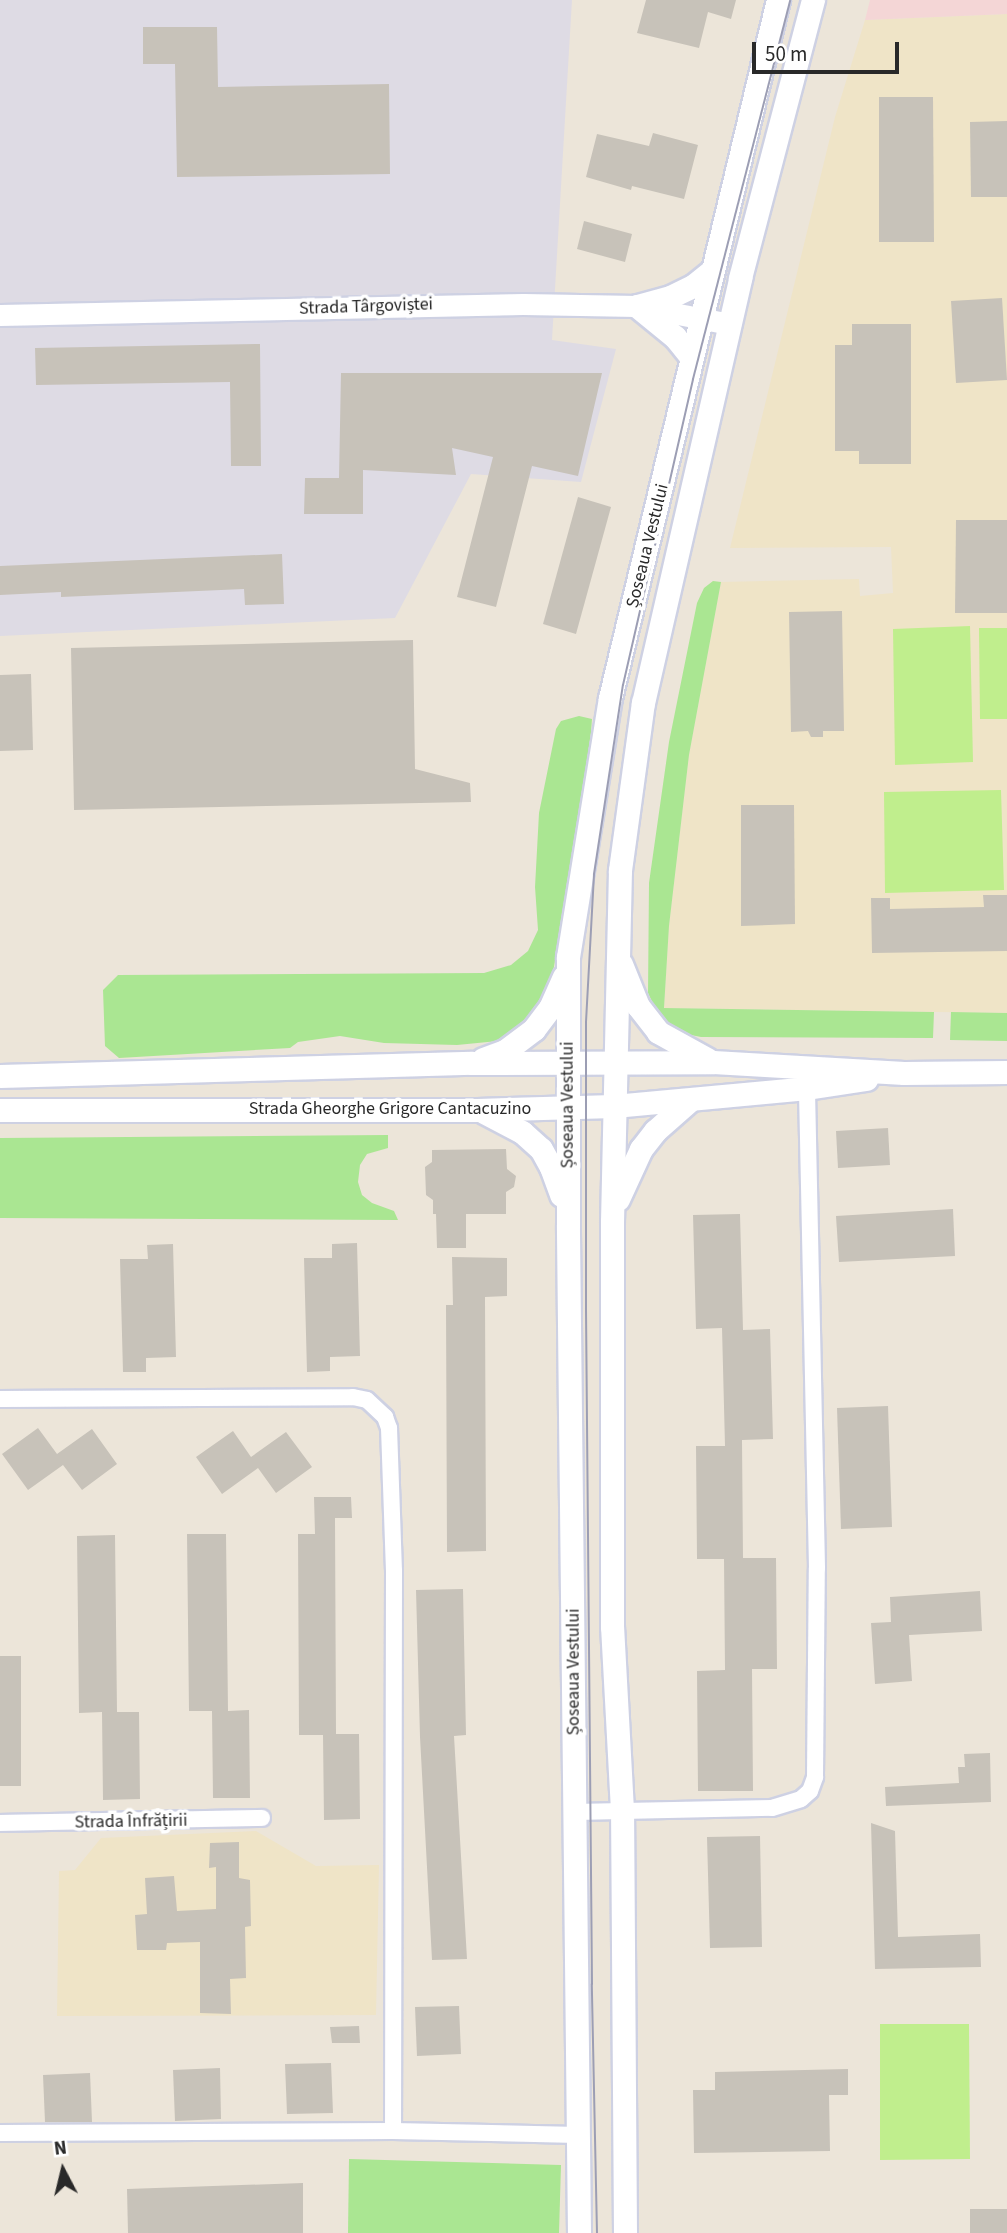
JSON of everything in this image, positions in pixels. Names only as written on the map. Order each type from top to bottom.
[{"type":"main road","name":"Șoseaua Vestului","points":[[579,2233],[567,1107],[568,957],[610,698],[710,272],[754,108],[778,0]]},
{"type":"main road","name":"Șoseaua Vestului","points":[[625,2233],[622,1810],[612,1627],[612,1222],[617,950],[624,840],[643,703],[730,324],[813,0]]},
{"type":"main road","points":[[636,306],[670,297],[693,286],[710,272]]},
{"type":"main road","points":[[636,306],[675,337],[691,357]]},
{"type":"main road","points":[[617,950],[628,986],[658,1032],[713,1062]]},
{"type":"main road","points":[[472,1063],[505,1051],[534,1029],[551,1008],[562,983],[568,957]]},
{"type":"main road","name":"Strada Gheorghe Grigore Cantacuzino","points":[[0,1076],[472,1063],[713,1062],[904,1073],[1007,1072]]},
{"type":"main road","name":"Strada Gheorghe Grigore Cantacuzino","points":[[0,1110],[477,1110],[614,1106],[807,1088],[904,1073]]},
{"type":"main road","points":[[612,1222],[622,1184],[640,1149],[655,1130],[690,1100]]},
{"type":"main road","points":[[477,1110],[501,1119],[523,1132],[541,1149],[558,1182],[568,1220]]},
{"type":"street","name":"Strada Târgoviștei","points":[[0,315],[510,304],[636,306],[730,324]]},
{"type":"street","points":[[575,1812],[772,1808],[792,1805],[810,1791],[817,1762],[817,1568],[807,1088]]},
{"type":"street","points":[[0,1399],[353,1397],[367,1401],[384,1417],[389,1428],[394,1571],[394,2131]]},
{"type":"street","name":"Strada Înfrățirii","points":[[0,1824],[262,1818]]},
{"type":"street","points":[[0,2133],[394,2131],[579,2135]]},
{"type":"shaded area","points":[[0,0],[572,0],[552,340],[616,349],[581,482],[471,474],[395,618],[0,636]]},
{"type":"shaded area","points":[[870,0],[1007,0],[1007,14],[865,20]]},
{"type":"shaded area","points":[[1007,14],[1007,1013],[664,1008],[669,926],[689,755],[721,582],[859,579],[860,596],[893,593],[891,547],[730,548],[835,117],[865,20]]},
{"type":"shaded area","points":[[256,1831],[316,1866],[379,1865],[376,2015],[57,2016],[59,1871],[75,1870],[101,1838]]},
{"type":"green space","points":[[713,581],[721,582],[689,755],[669,926],[664,1008],[934,1012],[933,1038],[701,1037],[686,1034],[659,1016],[648,993],[649,883],[669,742],[697,603],[704,588]]},
{"type":"green space","points":[[970,626],[973,762],[895,765],[893,629]]},
{"type":"green space","points":[[979,628],[1007,628],[1007,719],[980,719]]},
{"type":"green space","points":[[579,716],[592,719],[591,732],[552,978],[539,1009],[522,1030],[498,1041],[457,1045],[384,1043],[340,1036],[298,1042],[290,1048],[119,1058],[105,1046],[103,990],[118,975],[484,973],[511,965],[528,951],[538,930],[535,887],[539,813],[556,729],[561,721]]},
{"type":"green space","points":[[1001,790],[1004,890],[885,893],[884,792]]},
{"type":"green space","points":[[951,1012],[1007,1013],[1007,1041],[950,1040]]},
{"type":"green space","points":[[388,1135],[388,1148],[367,1154],[360,1165],[358,1182],[362,1195],[372,1203],[394,1211],[398,1220],[0,1218],[0,1138]]},
{"type":"green space","points":[[880,2024],[969,2024],[970,2159],[880,2160]]},
{"type":"green space","points":[[349,2159],[561,2165],[559,2233],[348,2233]]},
{"type":"building","points":[[646,0],[736,0],[731,19],[708,12],[699,48],[637,33]]},
{"type":"building","points":[[143,27],[217,27],[218,87],[389,84],[390,174],[177,177],[175,64],[143,64]]},
{"type":"building","points":[[879,97],[933,97],[934,242],[879,242]]},
{"type":"building","points":[[1007,121],[1007,197],[971,197],[970,122]]},
{"type":"building","points":[[653,133],[698,145],[684,199],[632,186],[631,190],[586,177],[597,134],[649,146]]},
{"type":"building","points":[[584,221],[632,234],[625,262],[577,249]]},
{"type":"building","points":[[1002,298],[1007,380],[956,383],[951,301]]},
{"type":"building","points":[[852,324],[911,324],[911,464],[859,464],[859,451],[835,451],[835,345],[852,345]]},
{"type":"building","points":[[260,344],[261,466],[231,466],[230,382],[36,385],[35,348]]},
{"type":"building","points":[[341,373],[602,373],[578,476],[532,466],[496,607],[457,597],[493,457],[452,448],[456,475],[363,470],[363,514],[304,514],[305,478],[339,478]]},
{"type":"building","points":[[578,497],[611,507],[576,634],[543,624]]},
{"type":"building","points":[[956,520],[1007,520],[1007,613],[955,613]]},
{"type":"building","points":[[282,554],[284,604],[245,605],[244,589],[61,597],[61,592],[0,595],[0,566]]},
{"type":"building","points":[[842,611],[844,731],[823,731],[823,737],[811,737],[808,731],[791,732],[789,612]]},
{"type":"building","points":[[413,640],[415,769],[470,783],[471,802],[74,810],[71,648]]},
{"type":"building","points":[[31,674],[33,750],[0,751],[0,675]]},
{"type":"building","points":[[741,805],[794,805],[795,924],[741,926]]},
{"type":"building","points":[[983,895],[1007,895],[1007,951],[872,953],[871,898],[890,898],[890,909],[984,907]]},
{"type":"building","points":[[888,1128],[890,1165],[838,1168],[836,1131]]},
{"type":"building","points":[[506,1149],[507,1169],[516,1176],[514,1187],[506,1192],[506,1214],[466,1214],[466,1248],[437,1248],[436,1214],[433,1214],[433,1200],[426,1195],[425,1167],[432,1162],[432,1150]]},
{"type":"building","points":[[953,1209],[955,1256],[839,1262],[836,1216]]},
{"type":"building","points":[[740,1214],[743,1330],[770,1329],[773,1439],[742,1440],[743,1558],[776,1558],[777,1669],[752,1669],[753,1791],[698,1791],[697,1671],[725,1670],[724,1559],[697,1559],[696,1446],[725,1446],[722,1328],[696,1329],[693,1215]]},
{"type":"building","points":[[357,1243],[360,1356],[330,1357],[330,1371],[307,1372],[304,1258],[332,1258],[332,1244]]},
{"type":"building","points":[[173,1244],[176,1357],[146,1358],[146,1372],[123,1372],[120,1259],[148,1259],[147,1245]]},
{"type":"building","points":[[452,1257],[507,1258],[507,1296],[485,1297],[486,1551],[447,1552],[446,1305],[453,1305]]},
{"type":"building","points":[[888,1406],[892,1527],[841,1529],[837,1408]]},
{"type":"building","points":[[38,1428],[57,1454],[92,1429],[117,1464],[82,1490],[63,1465],[28,1490],[2,1454]]},
{"type":"building","points":[[233,1431],[251,1457],[286,1432],[312,1467],[276,1493],[258,1468],[222,1494],[196,1457]]},
{"type":"building","points":[[314,1497],[351,1497],[352,1518],[335,1518],[336,1734],[359,1734],[360,1819],[324,1820],[323,1735],[299,1735],[298,1534],[315,1534]]},
{"type":"building","points":[[187,1534],[226,1534],[228,1711],[249,1710],[250,1798],[213,1798],[212,1711],[189,1711]]},
{"type":"building","points":[[115,1535],[117,1712],[139,1712],[140,1799],[103,1800],[102,1712],[79,1713],[77,1536]]},
{"type":"building","points":[[463,1589],[466,1735],[454,1736],[467,1959],[432,1960],[420,1737],[416,1590]]},
{"type":"building","points":[[980,1591],[982,1631],[909,1635],[912,1681],[875,1684],[871,1623],[891,1622],[890,1597]]},
{"type":"building","points":[[0,1656],[21,1656],[21,1786],[0,1786]]},
{"type":"building","points":[[990,1753],[991,1802],[886,1806],[885,1787],[959,1783],[958,1767],[965,1767],[964,1754]]},
{"type":"building","points":[[871,1823],[895,1831],[898,1937],[980,1934],[981,1967],[875,1969]]},
{"type":"building","points":[[760,1836],[762,1947],[710,1948],[707,1837]]},
{"type":"building","points":[[239,1842],[239,1878],[250,1880],[251,1926],[245,1927],[246,1978],[230,1979],[231,2014],[200,2013],[200,1942],[167,1943],[166,1950],[137,1950],[135,1915],[147,1914],[145,1878],[174,1876],[177,1911],[216,1909],[216,1867],[209,1868],[210,1843]]},
{"type":"building","points":[[459,2006],[461,2054],[417,2056],[415,2007]]},
{"type":"building","points":[[359,2026],[360,2043],[332,2043],[330,2027]]},
{"type":"building","points":[[331,2063],[333,2113],[287,2114],[285,2064]]},
{"type":"building","points":[[220,2068],[221,2119],[175,2121],[173,2070]]},
{"type":"building","points":[[848,2069],[848,2095],[829,2095],[830,2151],[694,2153],[693,2090],[715,2090],[715,2072]]},
{"type":"building","points":[[90,2073],[92,2122],[45,2122],[43,2075]]},
{"type":"building","points":[[303,2183],[303,2233],[128,2233],[127,2189]]},
{"type":"building","points":[[970,2209],[1007,2209],[1007,2233],[970,2233]]},
{"type":"tram line","points":[[597,2233],[586,1308],[586,1022],[594,874],[623,685],[693,379],[790,0]]}]
